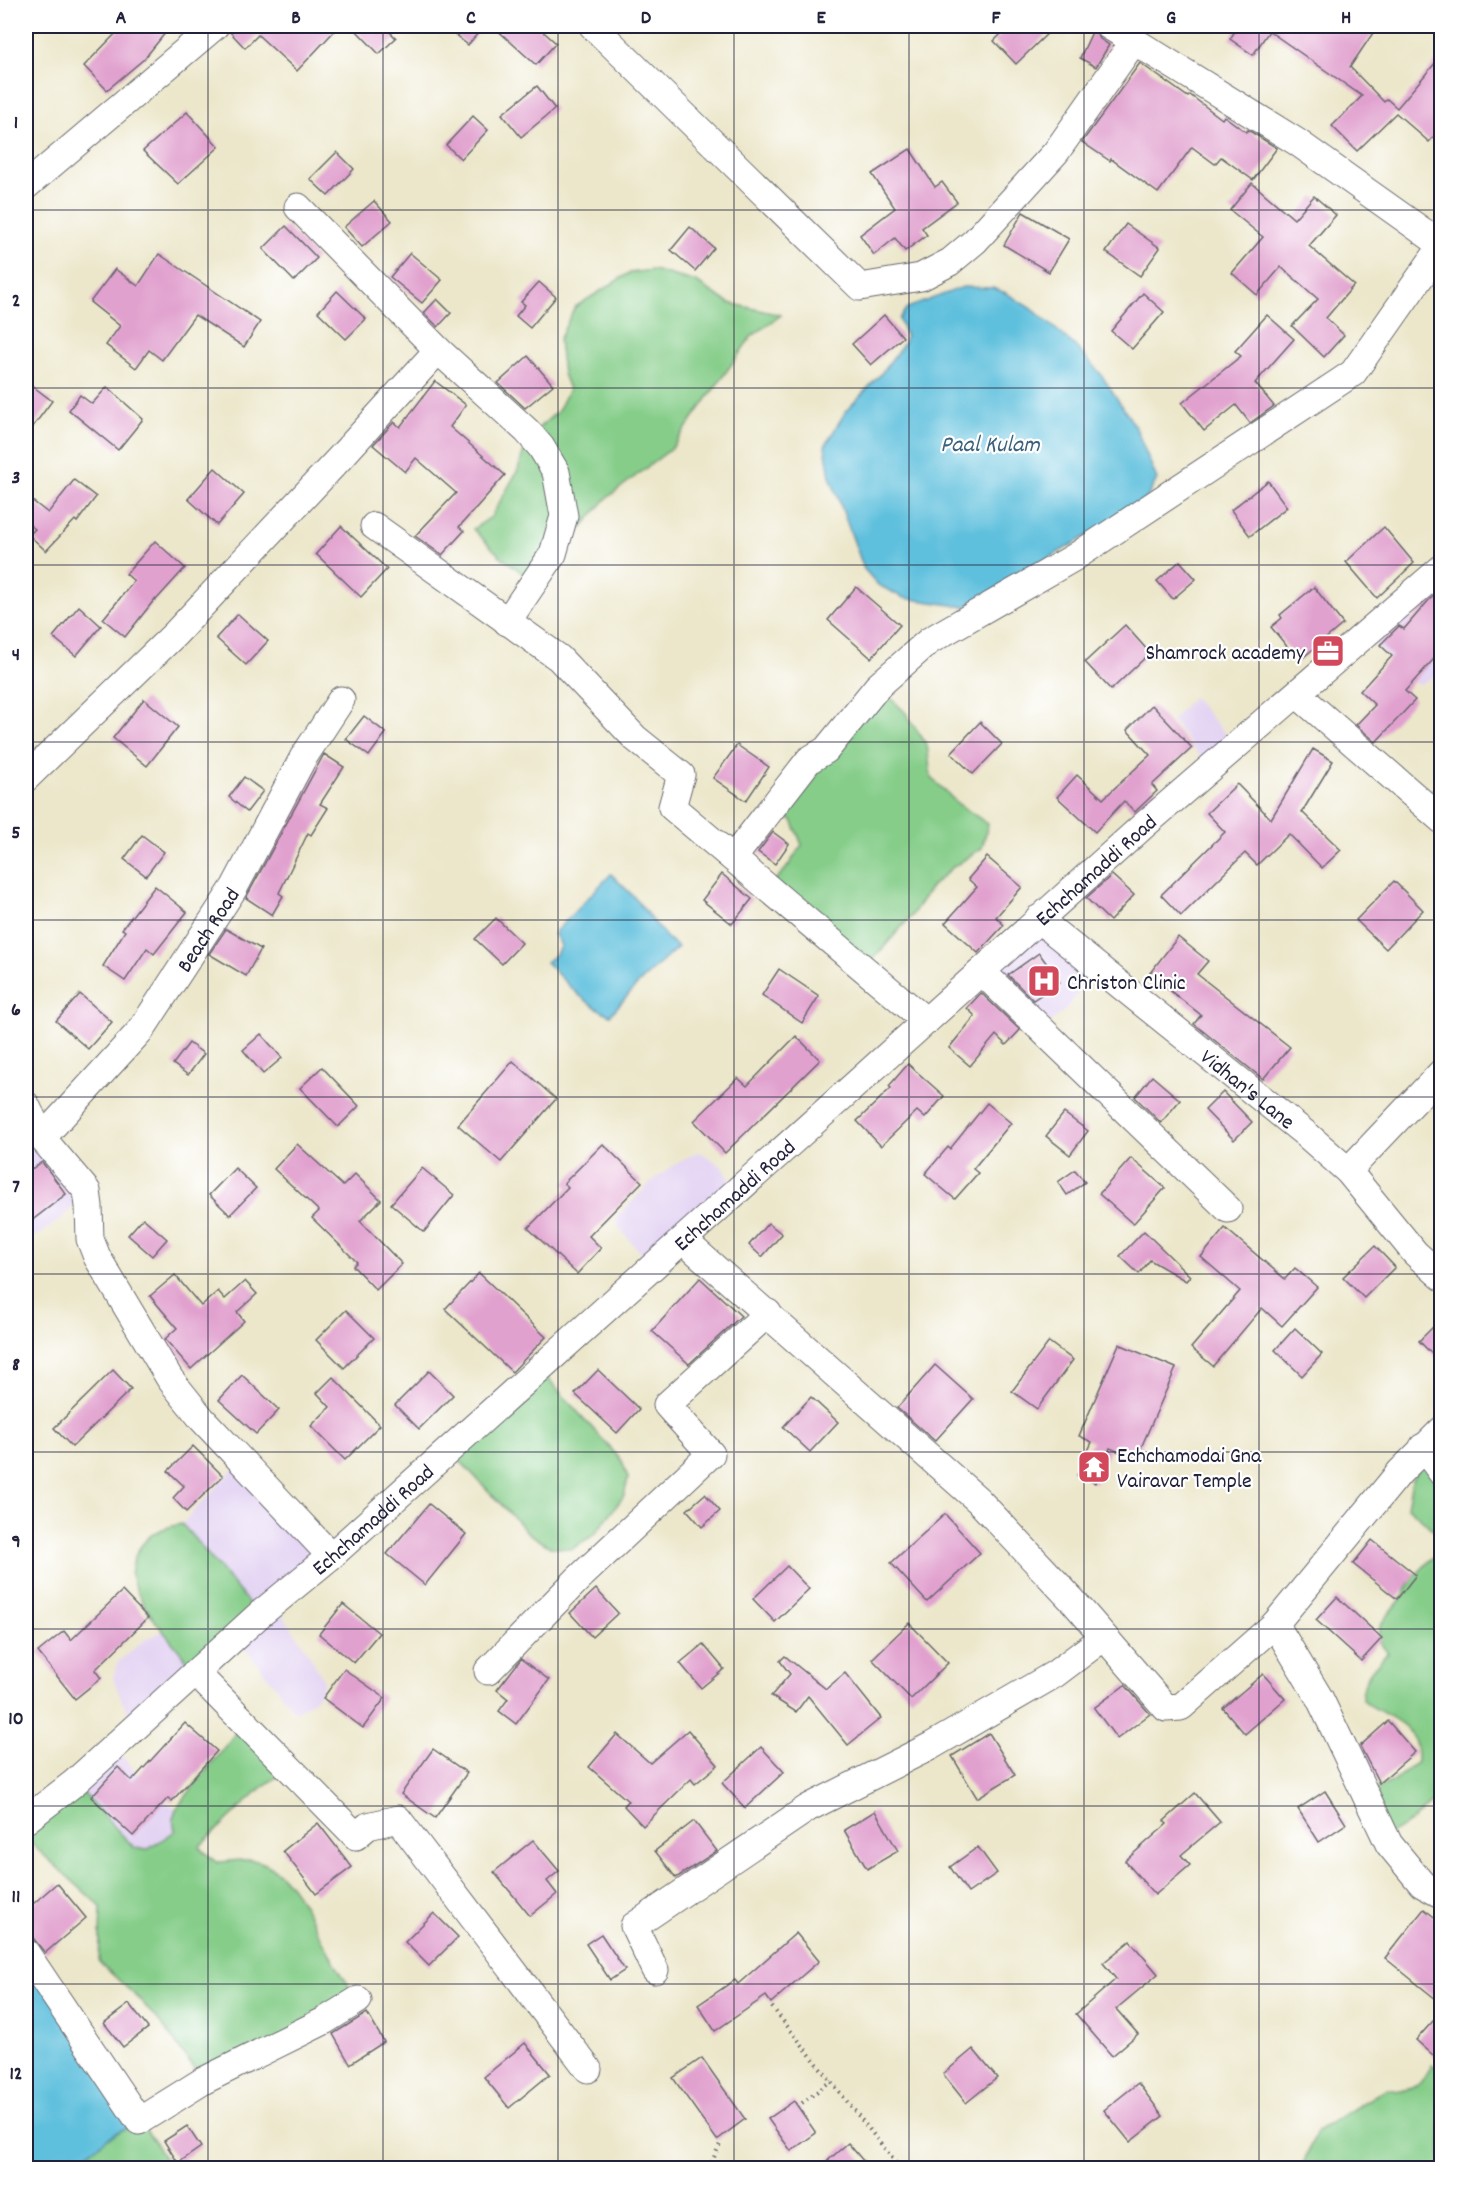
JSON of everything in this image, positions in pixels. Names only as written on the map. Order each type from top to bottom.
[{"type":"street","points":[[26,186],[215,26]]},
{"type":"street","points":[[593,26],[860,287],[921,277],[950,262],[975,241],[1056,152],[1134,41]]},
{"type":"street","points":[[733,858],[809,760],[826,750],[878,686],[929,641],[1075,557],[1353,373],[1442,245],[1297,142],[1109,26]]},
{"type":"street","points":[[298,207],[438,350],[527,431],[541,447],[556,472],[564,516],[553,554],[507,622]]},
{"type":"street","points":[[26,778],[175,634],[438,350]]},
{"type":"street","points":[[374,526],[559,658],[635,738],[681,775],[672,807],[926,1021]]},
{"type":"street","name":"Echchamaddi Road","points":[[26,1820],[74,1783],[135,1726],[331,1556],[1147,822],[1442,568]]},
{"type":"street","points":[[1297,694],[1442,820]]},
{"type":"street","name":"Beach Road","points":[[42,1138],[141,1030],[234,888],[303,758],[341,700]]},
{"type":"street","name":"Vidhan's Lane","points":[[1038,919],[1348,1171],[1415,1253],[1442,1277]]},
{"type":"street","points":[[982,972],[1228,1209]]},
{"type":"street","points":[[1348,1171],[1442,1071]]},
{"type":"street","points":[[26,1105],[42,1138],[87,1191],[90,1239],[97,1257],[170,1379],[202,1419],[331,1556]]},
{"type":"street","points":[[683,1240],[978,1500],[1074,1602],[1166,1708],[1181,1707],[1275,1624],[1432,1439]]},
{"type":"street","points":[[488,1671],[579,1578],[711,1454],[667,1405],[768,1313]]},
{"type":"street","points":[[1432,1439],[1442,1473]]},
{"type":"street","points":[[1275,1624],[1320,1699],[1389,1844],[1422,1884],[1442,1895]]},
{"type":"street","points":[[656,1970],[634,1926],[808,1808],[931,1746],[1055,1674],[1104,1637]]},
{"type":"street","points":[[196,1674],[356,1836],[368,1826],[398,1820],[588,2069]]},
{"type":"street","points":[[26,1953],[139,2121],[203,2081],[324,2021],[358,2000]]},
{"type":"path","points":[[772,2007],[900,2169]]},
{"type":"path","points":[[802,2103],[831,2081]]},
{"type":"path","points":[[710,2169],[720,2144]]},
{"type":"shaded area","points":[[1398,606],[1432,638],[1441,650],[1441,669],[1435,676],[1418,685],[1365,635]]},
{"type":"shaded area","points":[[1193,697],[1236,746],[1209,769],[1172,720]]},
{"type":"shaded area","name":"Christon Clinic","points":[[1038,919],[1089,971],[1080,991],[1065,1010],[1046,1026],[989,966]]},
{"type":"shaded area","points":[[42,1138],[87,1191],[62,1218],[42,1233],[26,1240],[26,1151]]},
{"type":"shaded area","points":[[699,1151],[723,1167],[736,1191],[653,1266],[618,1227],[616,1218],[651,1182],[674,1165]]},
{"type":"shaded area","points":[[242,1460],[331,1556],[275,1604],[305,1647],[324,1681],[321,1691],[314,1700],[295,1712],[237,1637],[259,1615],[182,1524]]},
{"type":"shaded area","points":[[163,1631],[197,1674],[135,1726],[113,1678],[118,1662],[146,1639]]},
{"type":"shaded area","points":[[114,1747],[150,1789],[176,1809],[173,1818],[175,1831],[147,1850],[135,1848],[74,1783]]},
{"type":"green space","points":[[653,270],[696,282],[729,303],[781,315],[751,337],[672,448],[606,499],[535,583],[500,556],[473,529],[491,517],[518,470],[528,437],[558,411],[569,389],[563,374],[559,340],[575,307],[629,273]]},
{"type":"green space","points":[[878,686],[905,712],[927,745],[931,777],[957,803],[988,824],[982,848],[953,867],[931,887],[912,915],[865,969],[768,887],[786,869],[802,845],[792,820],[771,809]]},
{"type":"green space","points":[[539,1369],[622,1461],[628,1478],[624,1496],[594,1535],[572,1549],[550,1547],[528,1533],[449,1449]]},
{"type":"green space","points":[[1441,1430],[1441,1792],[1416,1817],[1403,1827],[1386,1835],[1376,1790],[1393,1781],[1417,1762],[1416,1748],[1408,1729],[1362,1700],[1363,1692],[1369,1673],[1388,1653],[1380,1643],[1380,1625],[1403,1597],[1411,1580],[1437,1553],[1438,1534],[1407,1506],[1412,1481]]},
{"type":"green space","points":[[182,1524],[259,1615],[197,1674],[152,1616],[132,1578],[136,1555],[146,1540],[162,1529]]},
{"type":"green space","points":[[244,1722],[290,1768],[261,1788],[199,1847],[216,1862],[258,1861],[274,1869],[303,1904],[334,1962],[358,2000],[203,2081],[166,2030],[140,2000],[99,1962],[101,1907],[26,1839],[26,1820],[74,1783],[135,1848],[147,1850],[175,1831],[173,1818],[176,1809]]},
{"type":"green space","points":[[1432,2065],[1441,2069],[1441,2168],[1297,2168],[1303,2164],[1317,2131],[1387,2088],[1403,2090],[1415,2087],[1424,2079]]},
{"type":"green space","points":[[139,2121],[170,2168],[69,2168],[109,2137]]},
{"type":"water","name":"Paal Kulam","points":[[963,287],[993,288],[1006,293],[1035,311],[1074,345],[1100,373],[1135,426],[1157,479],[1145,502],[965,607],[904,598],[878,585],[864,569],[830,476],[825,446],[846,411],[880,375],[904,343],[906,336],[899,319],[907,308]]},
{"type":"water","points":[[611,874],[634,897],[666,937],[678,947],[639,983],[610,1015],[583,998],[546,962],[556,954],[561,945],[554,933]]},
{"type":"water","points":[[26,1953],[139,2121],[109,2137],[69,2168],[26,2168]]},
{"type":"building","points":[[123,26],[171,26],[144,59],[107,90],[84,66]]},
{"type":"building","points":[[230,26],[339,26],[297,71],[258,35],[245,48],[230,32]]},
{"type":"building","points":[[352,26],[384,26],[396,38],[379,54]]},
{"type":"building","points":[[444,26],[484,26],[468,45]]},
{"type":"building","points":[[493,26],[537,26],[556,43],[536,65]]},
{"type":"building","points":[[1009,26],[1055,26],[1016,64],[994,41]]},
{"type":"building","points":[[1238,26],[1363,26],[1373,33],[1350,67],[1384,102],[1387,99],[1397,108],[1442,55],[1442,127],[1429,142],[1396,113],[1357,151],[1332,126],[1362,96],[1269,31],[1253,55],[1230,39]]},
{"type":"building","points":[[1094,28],[1100,39],[1109,45],[1096,67],[1080,58]]},
{"type":"building","points":[[1140,63],[1222,119],[1224,116],[1246,132],[1248,130],[1277,148],[1253,180],[1221,157],[1215,164],[1192,147],[1158,193],[1111,159],[1110,161],[1082,142]]},
{"type":"building","points":[[537,86],[555,109],[521,137],[502,114]]},
{"type":"building","points":[[187,112],[219,147],[178,184],[143,151]]},
{"type":"building","points":[[473,116],[488,130],[461,159],[446,145]]},
{"type":"building","points":[[910,149],[935,187],[942,182],[957,202],[922,228],[927,235],[905,251],[895,238],[874,255],[860,235],[895,208],[872,174]]},
{"type":"building","points":[[337,152],[354,169],[328,196],[310,179]]},
{"type":"building","points":[[1252,183],[1294,219],[1314,196],[1336,215],[1309,246],[1354,285],[1326,318],[1344,335],[1324,357],[1292,326],[1318,299],[1281,267],[1257,295],[1232,273],[1263,237],[1230,210]]},
{"type":"building","points":[[374,201],[392,221],[362,247],[344,227]]},
{"type":"building","points":[[1023,212],[1069,239],[1049,272],[1004,245]]},
{"type":"building","points":[[1126,224],[1160,248],[1140,276],[1106,252]]},
{"type":"building","points":[[286,226],[317,258],[294,281],[263,249]]},
{"type":"building","points":[[690,227],[714,248],[695,271],[671,250]]},
{"type":"building","points":[[410,253],[442,280],[422,303],[390,277]]},
{"type":"building","points":[[159,254],[260,322],[244,347],[195,315],[162,360],[149,350],[136,368],[106,345],[120,326],[90,302],[115,269],[138,286]]},
{"type":"building","points":[[539,282],[556,297],[530,328],[516,316],[525,305],[521,302]]},
{"type":"building","points":[[337,291],[366,319],[346,339],[318,312]]},
{"type":"building","points":[[1143,293],[1164,312],[1132,349],[1111,331]]},
{"type":"building","points":[[437,299],[451,313],[438,327],[424,313]]},
{"type":"building","points":[[884,315],[903,337],[871,365],[852,344]]},
{"type":"building","points":[[1267,315],[1294,339],[1255,383],[1274,406],[1250,423],[1236,405],[1204,431],[1182,403],[1241,356],[1235,351]]},
{"type":"building","points":[[528,356],[553,385],[525,408],[498,383]]},
{"type":"building","points":[[26,381],[52,401],[26,436]]},
{"type":"building","points":[[435,381],[466,405],[450,427],[505,475],[459,527],[464,531],[442,555],[415,536],[456,493],[416,458],[405,472],[373,445],[394,422],[400,427]]},
{"type":"building","points":[[107,387],[143,419],[118,450],[69,410],[80,395],[92,404]]},
{"type":"building","points":[[215,468],[244,494],[217,525],[188,499]]},
{"type":"building","points":[[74,480],[96,497],[77,522],[75,520],[46,551],[29,535],[35,529],[26,522],[26,496],[48,513]]},
{"type":"building","points":[[1268,481],[1287,507],[1250,536],[1231,510]]},
{"type":"building","points":[[341,526],[387,569],[361,597],[316,554]]},
{"type":"building","points":[[1384,527],[1414,563],[1377,598],[1346,562]]},
{"type":"building","points":[[155,541],[185,568],[155,599],[125,637],[103,619],[134,581],[126,574]]},
{"type":"building","points":[[1180,561],[1196,579],[1173,599],[1157,581]]},
{"type":"building","points":[[856,587],[900,625],[871,658],[828,620]]},
{"type":"building","points":[[1314,587],[1343,624],[1299,661],[1271,627],[1282,618],[1280,615]]},
{"type":"building","points":[[1442,589],[1442,650],[1405,691],[1415,700],[1376,742],[1356,725],[1375,705],[1360,691],[1392,656],[1380,645],[1399,626],[1404,629],[1429,600]]},
{"type":"building","points":[[79,606],[101,626],[76,656],[53,637]]},
{"type":"building","points":[[238,614],[268,641],[246,665],[216,638]]},
{"type":"building","points":[[1125,625],[1150,653],[1111,690],[1085,662]]},
{"type":"building","points":[[144,699],[178,727],[147,766],[113,738]]},
{"type":"building","points":[[1152,705],[1192,748],[1152,785],[1157,791],[1135,812],[1124,801],[1095,832],[1057,797],[1077,775],[1103,799],[1150,755],[1127,730]]},
{"type":"building","points":[[364,716],[386,733],[369,756],[346,739]]},
{"type":"building","points":[[980,722],[1002,744],[973,774],[951,753]]},
{"type":"building","points":[[737,745],[769,767],[746,801],[713,778]]},
{"type":"building","points":[[1313,749],[1333,761],[1302,812],[1341,850],[1322,868],[1289,834],[1257,865],[1245,853],[1181,916],[1161,895],[1225,832],[1207,813],[1237,784],[1271,819]]},
{"type":"building","points":[[324,754],[344,767],[320,804],[328,808],[311,835],[308,833],[279,893],[283,896],[272,915],[246,898]]},
{"type":"building","points":[[244,777],[263,791],[247,812],[229,797]]},
{"type":"building","points":[[773,832],[789,844],[775,864],[758,852]]},
{"type":"building","points":[[142,835],[164,852],[146,876],[124,859]]},
{"type":"building","points":[[987,857],[1022,887],[996,917],[1004,925],[978,953],[945,923],[977,887],[968,879]]},
{"type":"building","points":[[722,874],[752,899],[732,924],[702,900]]},
{"type":"building","points":[[1112,875],[1134,895],[1110,921],[1086,898]]},
{"type":"building","points":[[1394,881],[1423,910],[1386,949],[1356,920]]},
{"type":"building","points":[[155,886],[187,912],[154,954],[147,948],[125,981],[103,966],[125,931],[122,929]]},
{"type":"building","points":[[496,918],[522,943],[502,964],[475,939]]},
{"type":"building","points":[[226,929],[261,949],[246,976],[209,954]]},
{"type":"building","points":[[1178,937],[1208,961],[1197,974],[1290,1047],[1263,1079],[1194,1024],[1201,1015],[1149,974]]},
{"type":"building","points":[[1039,953],[1060,982],[1033,1000],[1008,975]]},
{"type":"building","points":[[779,969],[819,996],[802,1023],[762,995]]},
{"type":"building","points":[[981,993],[1020,1030],[1006,1045],[996,1035],[970,1066],[949,1048],[975,1016],[967,1008]]},
{"type":"building","points":[[80,994],[112,1022],[88,1049],[56,1021]]},
{"type":"building","points":[[261,1034],[282,1058],[263,1074],[243,1050]]},
{"type":"building","points":[[796,1036],[820,1060],[725,1153],[694,1121],[738,1078],[747,1086]]},
{"type":"building","points":[[189,1043],[204,1054],[188,1075],[173,1064]]},
{"type":"building","points":[[513,1061],[556,1099],[501,1162],[458,1125]]},
{"type":"building","points":[[908,1064],[944,1096],[925,1118],[917,1111],[881,1146],[857,1121],[891,1088],[889,1086]]},
{"type":"building","points":[[322,1067],[359,1106],[338,1127],[300,1088]]},
{"type":"building","points":[[1152,1076],[1180,1100],[1161,1123],[1135,1097]]},
{"type":"building","points":[[1223,1092],[1252,1122],[1234,1140],[1205,1110]]},
{"type":"building","points":[[987,1103],[1011,1123],[973,1169],[978,1173],[955,1199],[925,1174],[948,1147],[950,1149]]},
{"type":"building","points":[[1064,1113],[1088,1131],[1070,1155],[1046,1136]]},
{"type":"building","points":[[297,1144],[343,1186],[355,1174],[381,1200],[360,1221],[402,1264],[376,1290],[353,1266],[357,1262],[312,1218],[319,1211],[274,1169]]},
{"type":"building","points":[[603,1144],[642,1182],[589,1236],[601,1248],[577,1274],[528,1228],[568,1187],[564,1183]]},
{"type":"building","points":[[1131,1158],[1165,1188],[1133,1224],[1099,1194]]},
{"type":"building","points":[[42,1162],[66,1194],[26,1225],[26,1173]]},
{"type":"building","points":[[235,1168],[256,1188],[230,1215],[209,1195]]},
{"type":"building","points":[[422,1168],[454,1195],[424,1232],[391,1204]]},
{"type":"building","points":[[1075,1170],[1085,1182],[1067,1195],[1058,1182]]},
{"type":"building","points":[[143,1218],[167,1239],[152,1256],[128,1235]]},
{"type":"building","points":[[768,1223],[782,1234],[762,1257],[749,1245]]},
{"type":"building","points":[[1225,1228],[1285,1279],[1295,1268],[1317,1287],[1282,1326],[1262,1308],[1213,1366],[1191,1348],[1240,1291],[1201,1257]]},
{"type":"building","points":[[1144,1231],[1190,1276],[1186,1281],[1150,1260],[1139,1274],[1120,1256]]},
{"type":"building","points":[[1375,1246],[1395,1267],[1364,1298],[1343,1277]]},
{"type":"building","points":[[479,1273],[546,1337],[512,1372],[445,1309]]},
{"type":"building","points":[[175,1275],[201,1306],[218,1291],[225,1299],[245,1281],[257,1294],[237,1312],[244,1321],[191,1369],[165,1339],[177,1328],[150,1296]]},
{"type":"building","points":[[700,1278],[741,1316],[689,1364],[652,1331]]},
{"type":"building","points":[[346,1310],[374,1338],[344,1368],[316,1340]]},
{"type":"building","points":[[1442,1318],[1442,1364],[1419,1341]]},
{"type":"building","points":[[1295,1328],[1322,1354],[1302,1376],[1275,1350]]},
{"type":"building","points":[[1049,1342],[1073,1360],[1037,1409],[1012,1391]]},
{"type":"building","points":[[1119,1344],[1176,1368],[1136,1459],[1110,1448],[1095,1483],[1077,1475],[1092,1442],[1079,1436]]},
{"type":"building","points":[[935,1365],[973,1399],[935,1441],[897,1408]]},
{"type":"building","points":[[113,1370],[131,1389],[72,1447],[54,1428]]},
{"type":"building","points":[[598,1370],[639,1409],[617,1433],[575,1394]]},
{"type":"building","points":[[429,1371],[453,1395],[419,1429],[395,1405]]},
{"type":"building","points":[[242,1375],[279,1410],[256,1434],[219,1400]]},
{"type":"building","points":[[333,1377],[380,1425],[345,1460],[311,1426],[330,1407],[317,1393]]},
{"type":"building","points":[[811,1397],[838,1422],[810,1452],[783,1427]]},
{"type":"building","points":[[193,1446],[223,1476],[186,1512],[173,1498],[184,1486],[168,1471]]},
{"type":"building","points":[[705,1494],[720,1511],[702,1527],[687,1510]]},
{"type":"building","points":[[429,1504],[466,1534],[425,1585],[387,1554]]},
{"type":"building","points":[[945,1514],[980,1553],[927,1602],[891,1563]]},
{"type":"building","points":[[1372,1540],[1416,1575],[1397,1599],[1353,1564]]},
{"type":"building","points":[[787,1566],[809,1589],[775,1622],[753,1599]]},
{"type":"building","points":[[596,1589],[618,1613],[592,1637],[570,1613]]},
{"type":"building","points":[[122,1591],[148,1618],[95,1670],[101,1678],[75,1699],[38,1652],[64,1631],[71,1640]]},
{"type":"building","points":[[1337,1597],[1382,1638],[1361,1661],[1316,1620]]},
{"type":"building","points":[[343,1604],[379,1633],[354,1663],[319,1634]]},
{"type":"building","points":[[909,1623],[948,1663],[911,1699],[872,1659]]},
{"type":"building","points":[[703,1644],[724,1669],[701,1688],[680,1663]]},
{"type":"building","points":[[785,1656],[826,1689],[845,1673],[881,1718],[848,1745],[808,1696],[796,1712],[771,1696],[790,1674],[780,1661]]},
{"type":"building","points":[[521,1659],[549,1680],[516,1724],[499,1711],[508,1699],[497,1690]]},
{"type":"building","points":[[344,1669],[385,1698],[363,1728],[323,1698]]},
{"type":"building","points":[[1263,1674],[1285,1699],[1245,1734],[1223,1708]]},
{"type":"building","points":[[1125,1685],[1150,1714],[1117,1739],[1094,1708]]},
{"type":"building","points":[[1388,1721],[1415,1752],[1379,1783],[1360,1746]]},
{"type":"building","points":[[185,1723],[217,1751],[172,1801],[168,1798],[133,1836],[91,1797],[118,1767],[132,1781]]},
{"type":"building","points":[[688,1730],[718,1765],[695,1784],[691,1779],[643,1826],[624,1806],[628,1801],[589,1767],[617,1734],[650,1763]]},
{"type":"building","points":[[989,1733],[1015,1775],[977,1798],[952,1756]]},
{"type":"building","points":[[761,1747],[784,1772],[745,1808],[722,1783]]},
{"type":"building","points":[[433,1749],[467,1773],[435,1818],[401,1794]]},
{"type":"building","points":[[1325,1791],[1346,1824],[1319,1842],[1298,1809]]},
{"type":"building","points":[[1195,1793],[1220,1822],[1181,1855],[1190,1865],[1155,1895],[1125,1861],[1167,1824],[1164,1821]]},
{"type":"building","points":[[875,1811],[898,1851],[867,1869],[844,1830]]},
{"type":"building","points":[[694,1821],[717,1851],[676,1878],[655,1851]]},
{"type":"building","points":[[318,1823],[352,1867],[316,1894],[283,1851]]},
{"type":"building","points":[[533,1840],[559,1871],[547,1881],[557,1894],[530,1916],[494,1872]]},
{"type":"building","points":[[978,1847],[997,1873],[968,1893],[950,1867]]},
{"type":"building","points":[[57,1883],[86,1918],[45,1953],[26,1929],[26,1910]]},
{"type":"building","points":[[1424,1909],[1442,1923],[1442,2004],[1385,1958]]},
{"type":"building","points":[[434,1913],[458,1937],[429,1966],[405,1942]]},
{"type":"building","points":[[796,1933],[819,1961],[771,2003],[766,1996],[715,2031],[698,2005],[735,1980],[738,1984]]},
{"type":"building","points":[[601,1934],[625,1970],[610,1980],[586,1944]]},
{"type":"building","points":[[1130,1941],[1158,1974],[1116,2009],[1138,2034],[1112,2056],[1076,2014],[1116,1979],[1103,1963]]},
{"type":"building","points":[[129,2004],[148,2028],[123,2047],[104,2023]]},
{"type":"building","points":[[1442,2011],[1442,2063],[1416,2040]]},
{"type":"building","points":[[367,2013],[384,2042],[350,2064],[333,2034]]},
{"type":"building","points":[[525,2043],[550,2074],[509,2108],[484,2077]]},
{"type":"building","points":[[973,2049],[997,2078],[966,2103],[943,2074]]},
{"type":"building","points":[[702,2058],[745,2119],[717,2140],[673,2078]]},
{"type":"building","points":[[1138,2083],[1163,2116],[1130,2142],[1104,2110]]},
{"type":"building","points":[[794,2101],[816,2133],[791,2151],[768,2119]]},
{"type":"building","points":[[187,2126],[201,2147],[178,2163],[164,2141]]},
{"type":"building","points":[[848,2143],[870,2169],[818,2169]]},
{"type":"place","name":"Shamrock academy","points":[[1328,651]]},
{"type":"place","name":"Christon Clinic","points":[[1044,981]]},
{"type":"place","name":"Echchamodai Gna Vairavar Temple","points":[[1094,1467]]}]
